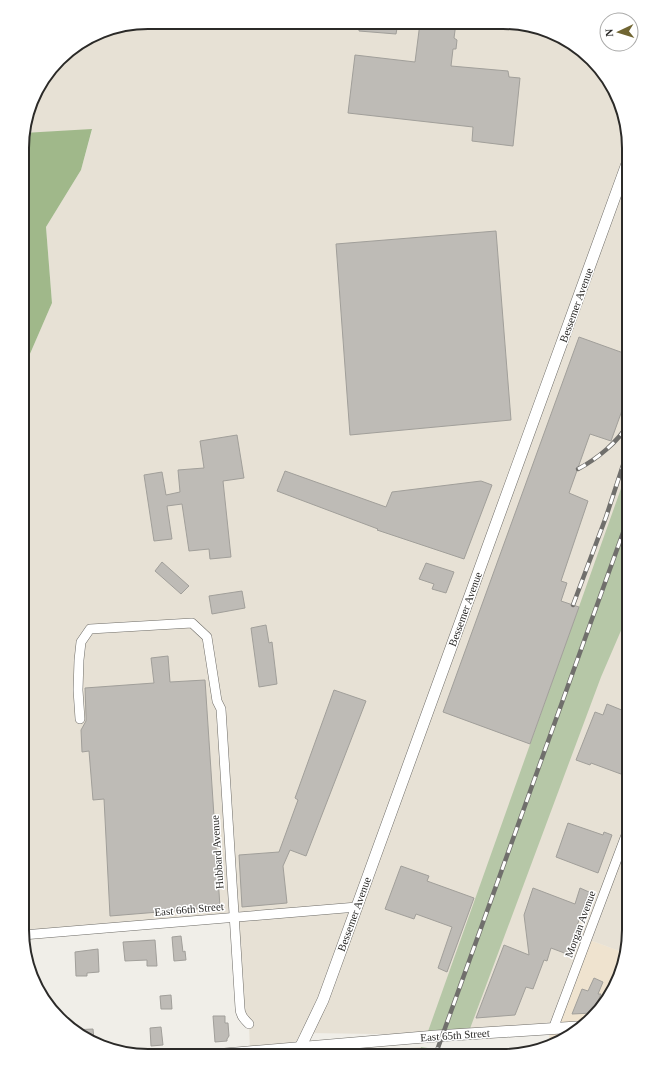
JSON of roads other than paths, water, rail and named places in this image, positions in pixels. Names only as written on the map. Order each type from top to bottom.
[{"type":"street","name":"Bessemer Avenue","points":[[300,1048],[323,1000],[622,177]]},
{"type":"street","name":"Hubbard Avenue","points":[[80,719],[78,690],[81,642],[90,629],[192,623],[207,637],[217,701],[221,709],[240,1013],[249,1024]]},
{"type":"street","name":"Morgan Avenue","points":[[553,1029],[622,846]]},
{"type":"street","name":"East 66th Street","points":[[29,935],[357,907]]},
{"type":"street","name":"East 65th Street","points":[[290,1049],[436,1036],[571,1028]]},
{"type":"railway","points":[[578,469],[606,449],[622,433]]},
{"type":"railway","points":[[573,605],[606,517],[622,468]]},
{"type":"railway","points":[[438,1049],[622,535]]}]
